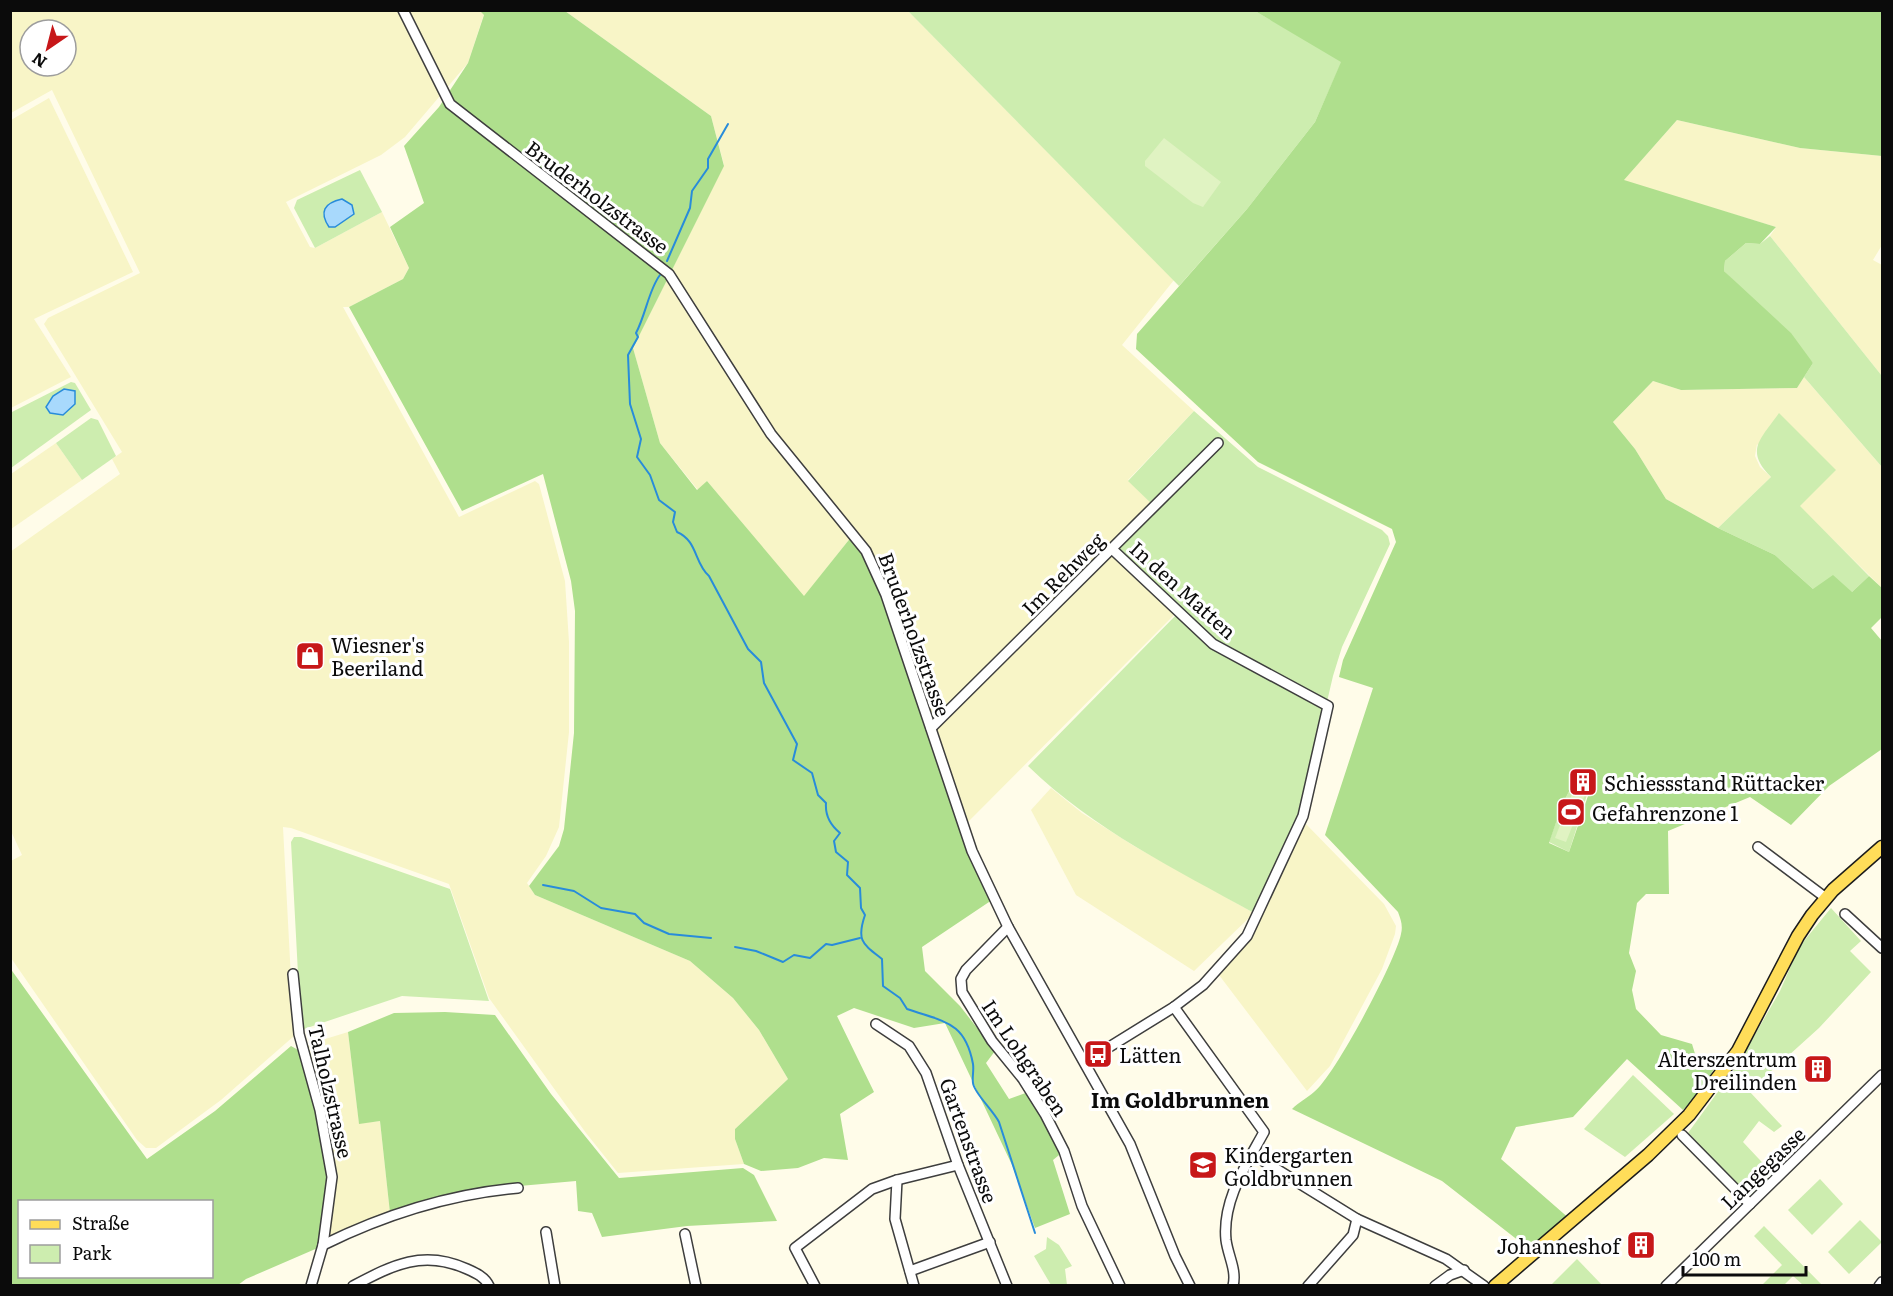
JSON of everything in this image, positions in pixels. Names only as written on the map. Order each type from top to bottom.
[{"type":"main road","points":[[1503,1283],[1666,1139],[1705,1097],[1738,1051],[1798,936],[1826,898],[1882,847]]},
{"type":"street","name":"Bruderholzstrasse","points":[[402,10],[450,104],[669,274],[771,434],[866,551],[886,595],[960,822],[1008,927],[1130,1144],[1175,1256],[1190,1286]]},
{"type":"street","name":"Im Rehweg","points":[[931,728],[1218,443]]},
{"type":"street","name":"In den Matten","points":[[1112,549],[1213,644],[1328,706],[1303,816],[1247,936],[1203,985],[1174,1007]]},
{"type":"street","points":[[1758,847],[1826,898]]},
{"type":"street","points":[[1845,914],[1882,948]]},
{"type":"street","name":"Im Lohgraben","points":[[1008,927],[966,970],[961,979],[962,992],[992,1041],[1023,1078],[1050,1123],[1064,1151],[1082,1206],[1120,1286]]},
{"type":"street","name":"Talholzstrasse","points":[[293,974],[299,1034],[320,1110],[332,1178],[323,1245],[311,1286]]},
{"type":"street","points":[[1085,1062],[1174,1007],[1264,1132],[1238,1180],[1227,1222],[1226,1240],[1234,1272],[1233,1286]]},
{"type":"street","name":"Gartenstrasse","points":[[876,1024],[909,1047],[926,1073],[958,1165],[1007,1286]]},
{"type":"street","name":"Langegasse","points":[[1666,1286],[1882,1075]]},
{"type":"street","points":[[1682,1135],[1750,1204]]},
{"type":"street","points":[[1252,1154],[1357,1219],[1446,1259],[1484,1286]]},
{"type":"street","points":[[816,1286],[795,1248],[872,1189],[897,1180],[958,1165]]},
{"type":"street","points":[[897,1180],[894,1220],[914,1286]]},
{"type":"street","points":[[323,1245],[397,1214],[458,1196],[518,1188]]},
{"type":"street","points":[[1308,1286],[1353,1235],[1357,1219]]},
{"type":"street","points":[[546,1232],[555,1286]]},
{"type":"street","points":[[685,1234],[696,1286]]},
{"type":"street","points":[[910,1271],[990,1242]]},
{"type":"street","points":[[353,1286],[412,1260],[431,1259],[460,1266],[479,1275],[489,1286]]},
{"type":"street","points":[[1435,1286],[1450,1275],[1464,1270]]},
{"type":"street","points":[[1879,1286],[1882,1282]]},
{"type":"shaded area","points":[[11,11],[480,11],[484,14],[468,63],[405,137],[381,155],[286,202],[310,247],[315,248],[382,212],[409,268],[403,279],[349,307],[343,307],[459,517],[535,481],[539,484],[565,581],[569,642],[569,732],[559,827],[546,856],[527,883],[535,895],[690,961],[733,998],[759,1030],[788,1079],[735,1129],[735,1139],[744,1164],[618,1173],[586,1133],[489,998],[449,884],[291,828],[283,827],[294,1036],[221,1100],[156,1148],[146,1148],[137,1140],[11,958],[11,861],[22,855],[10,829],[10,552],[120,474],[112,459],[122,452],[44,324],[48,318],[140,273],[52,90],[11,113]]},
{"type":"shaded area","points":[[565,11],[908,11],[1174,280],[1122,345],[1194,411],[1128,480],[1152,504],[1178,611],[965,825],[900,623],[855,532],[804,597],[707,481],[698,490],[660,443],[633,348],[724,165],[711,116]]},
{"type":"shaded area","points":[[49,98],[133,272],[34,319],[71,377],[11,408],[11,120]]},
{"type":"shaded area","points":[[1677,120],[1800,148],[1882,156],[1882,245],[1873,260],[1882,265],[1882,376],[1770,236],[1776,227],[1623,181]]},
{"type":"shaded area","points":[[1804,377],[1882,467],[1882,588],[1799,506],[1757,444],[1755,456],[1760,467],[1771,477],[1718,528],[1666,499],[1635,449],[1613,422],[1653,381],[1681,390],[1797,388]]},
{"type":"shaded area","points":[[56,443],[82,480],[11,529],[11,474]]},
{"type":"shaded area","points":[[1051,788],[1082,813],[1134,846],[1254,913],[1194,971],[1076,895],[1031,810]]},
{"type":"shaded area","points":[[1306,824],[1384,904],[1396,926],[1382,969],[1330,1066],[1307,1091],[1219,975],[1235,956],[1295,838]]},
{"type":"shaded area","points":[[348,1032],[359,1123],[380,1121],[390,1213],[327,1240],[335,1175],[306,1050],[309,1044]]},
{"type":"green space","points":[[480,11],[565,11],[711,116],[724,166],[633,348],[660,443],[697,490],[707,481],[804,596],[852,536],[879,581],[954,814],[992,900],[922,947],[925,971],[960,1006],[995,1051],[986,1063],[1009,1099],[1031,1091],[1064,1151],[1053,1160],[1070,1214],[1035,1228],[1012,1165],[945,1023],[914,1028],[854,1008],[837,1016],[874,1092],[840,1114],[848,1160],[824,1158],[798,1168],[761,1171],[744,1164],[735,1139],[735,1129],[788,1079],[759,1030],[733,998],[690,961],[535,895],[529,886],[559,846],[564,829],[574,733],[575,611],[571,581],[543,474],[462,511],[349,307],[403,279],[409,268],[390,227],[424,203],[404,146],[439,107],[468,63],[484,15]]},
{"type":"green space","points":[[908,11],[1255,11],[1342,61],[1315,122],[1247,209],[1179,286]]},
{"type":"green space","points":[[1255,11],[1882,11],[1882,156],[1800,148],[1677,120],[1624,180],[1776,227],[1760,244],[1746,243],[1725,261],[1724,271],[1791,333],[1813,363],[1797,388],[1681,390],[1653,381],[1613,422],[1635,449],[1666,499],[1718,528],[1775,555],[1813,589],[1833,575],[1852,592],[1869,576],[1882,588],[1882,617],[1871,628],[1882,641],[1882,749],[1829,786],[1791,825],[1750,797],[1668,831],[1669,894],[1646,894],[1637,903],[1629,953],[1636,971],[1632,990],[1636,1009],[1661,1035],[1692,1044],[1696,1057],[1714,1069],[1700,1092],[1683,1110],[1627,1059],[1573,1117],[1516,1127],[1501,1159],[1571,1220],[1533,1252],[1442,1181],[1292,1109],[1314,1092],[1335,1065],[1377,991],[1397,948],[1402,931],[1398,912],[1325,835],[1373,688],[1339,677],[1343,660],[1396,542],[1392,529],[1258,462],[1136,349],[1137,334],[1247,209],[1315,122],[1341,62]],"holes":[[[1578,774],[1592,779],[1569,852],[1549,843],[1562,805]]]},
{"type":"green space","points":[[1164,138],[1221,182],[1203,207],[1193,203],[1145,166],[1145,161]]},
{"type":"green space","points":[[360,170],[382,212],[315,248],[294,208],[297,200]]},
{"type":"green space","points":[[1770,236],[1882,376],[1882,467],[1804,377],[1813,363],[1724,271],[1725,261],[1746,243],[1760,244]]},
{"type":"green space","points":[[71,382],[75,383],[91,410],[11,468],[10,413]]},
{"type":"green space","points":[[1194,411],[1258,467],[1382,530],[1388,536],[1390,544],[1342,647],[1301,813],[1254,913],[1165,864],[1108,829],[1053,789],[1028,766],[1180,611],[1116,550],[1157,509],[1128,481]]},
{"type":"green space","points":[[1779,413],[1836,470],[1800,506],[1869,576],[1852,592],[1813,589],[1775,555],[1718,528],[1771,477],[1763,468],[1757,452],[1761,438]]},
{"type":"green space","points":[[91,418],[98,420],[116,456],[82,480],[56,443]]},
{"type":"green space","points":[[1578,774],[1592,779],[1569,852],[1549,842],[1562,805]]},
{"type":"green space","name":"Gefahrenzone 1","points":[[1577,781],[1588,787],[1566,842],[1555,838]]},
{"type":"green space","points":[[294,837],[301,837],[450,889],[489,1001],[402,996],[301,1030],[291,842]]},
{"type":"green space","points":[[1831,908],[1861,941],[1850,951],[1871,972],[1819,1028],[1749,1091],[1782,1126],[1774,1132],[1759,1121],[1743,1142],[1774,1175],[1750,1199],[1688,1133],[1738,1064],[1780,991],[1799,947]]},
{"type":"green space","points":[[10,968],[147,1159],[215,1111],[291,1046],[300,1051],[322,1134],[328,1189],[320,1247],[246,1279],[238,1285],[11,1285]]},
{"type":"green space","points":[[445,1012],[495,1015],[551,1094],[619,1178],[743,1168],[754,1175],[777,1221],[687,1226],[602,1237],[592,1213],[578,1211],[576,1181],[474,1190],[390,1213],[380,1121],[359,1124],[348,1032],[394,1013]]},
{"type":"green space","points":[[1633,1075],[1674,1114],[1625,1157],[1584,1129]]},
{"type":"green space","points":[[1820,1179],[1843,1204],[1812,1235],[1788,1210]]},
{"type":"green space","points":[[1860,1220],[1882,1242],[1849,1274],[1828,1252]]},
{"type":"green space","points":[[1764,1226],[1822,1285],[1803,1285],[1793,1276],[1784,1285],[1762,1285],[1782,1265],[1754,1236]]},
{"type":"green space","points":[[1047,1237],[1059,1245],[1072,1266],[1065,1269],[1067,1285],[1051,1285],[1034,1256],[1046,1249]]},
{"type":"green space","points":[[1577,1259],[1602,1285],[1551,1285]]},
{"type":"water","points":[[342,199],[352,205],[354,214],[335,227],[329,227],[324,217],[325,209],[331,203]]},
{"type":"water","points":[[64,389],[75,391],[75,404],[63,415],[50,413],[46,407],[53,396]]},
{"type":"waterway","points":[[667,261],[690,208],[692,191],[708,168],[708,159],[728,124]]},
{"type":"waterway","points":[[660,275],[653,287],[636,333],[638,337],[628,355],[630,404],[641,439],[637,457],[650,475],[659,500],[675,512],[673,522],[677,532],[689,541],[748,649],[761,662],[764,683],[797,744],[793,760],[812,773],[818,795],[826,803],[829,820],[840,833],[834,841],[836,852],[848,862],[847,875],[860,888],[861,908],[865,915],[861,936],[866,945],[882,959],[883,986],[900,998],[907,1009],[951,1025],[965,1039],[973,1064],[974,1087],[999,1122],[1035,1233]]},
{"type":"waterway","points":[[543,885],[574,891],[601,908],[635,914],[644,923],[669,934],[711,938]]},
{"type":"waterway","points":[[735,947],[756,951],[783,962],[794,955],[810,958],[826,944],[832,945],[860,938]]},
{"type":"place","name":"Wiesner's Beeriland","points":[[310,656]]},
{"type":"place","name":"Schiessstand Rüttacker","points":[[1583,782]]},
{"type":"place","name":"Gefahrenzone 1","points":[[1571,812]]},
{"type":"place","name":"Lätten","points":[[1098,1054]]},
{"type":"place","name":"Alterszentrum Dreilinden","points":[[1818,1069]]},
{"type":"place","name":"Kindergarten Goldbrunnen","points":[[1203,1165]]},
{"type":"place","name":"Johanneshof","points":[[1641,1245]]},
{"type":"district","name":"Im Goldbrunnen","points":[[1180,1098]]}]
